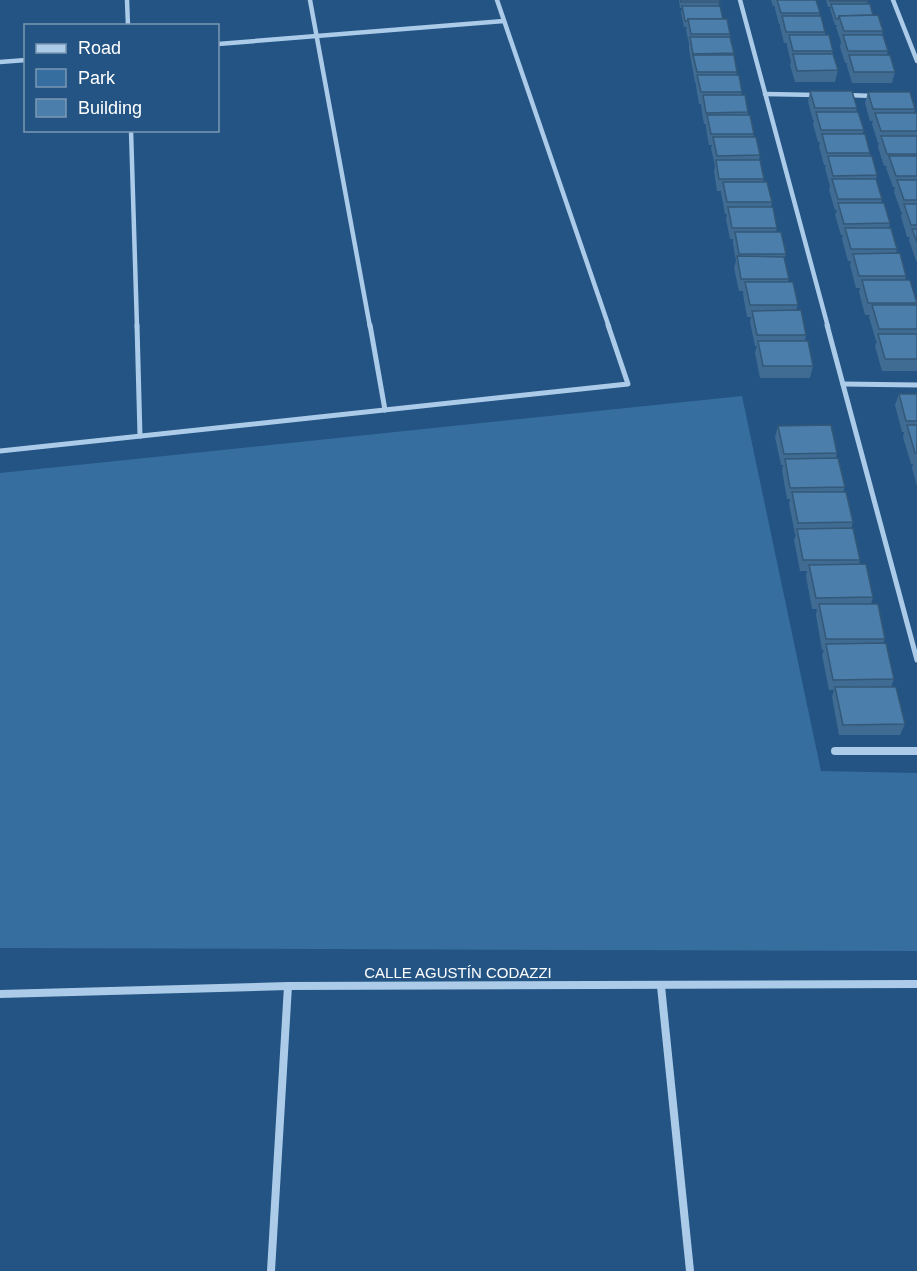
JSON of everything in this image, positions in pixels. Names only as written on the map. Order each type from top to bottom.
[{"type":"street","points":[[127,0],[128,24]]},
{"type":"street","points":[[310,0],[385,410]]},
{"type":"street","points":[[0,451],[628,384],[497,0]]},
{"type":"street","points":[[740,0],[917,660]]},
{"type":"street","points":[[893,0],[917,61]]},
{"type":"street","points":[[219,44],[504,21]]},
{"type":"street","points":[[0,62],[24,60]]},
{"type":"street","points":[[765,94],[824,95]]},
{"type":"street","points":[[835,95],[882,96]]},
{"type":"street","points":[[131,132],[140,436]]},
{"type":"street","points":[[843,384],[917,385]]},
{"type":"street","points":[[835,751],[917,751]]},
{"type":"street","name":"CALLE AGUSTÍN CODAZZI","points":[[0,994],[288,986],[917,984]]},
{"type":"street","points":[[271,1271],[288,986]]},
{"type":"street","points":[[660,986],[690,1271]]},
{"type":"green space","points":[[742,396],[821,771],[917,773],[917,951],[0,948],[0,473]]},
{"type":"building","points":[[681,0],[719,0],[720,2],[681,2]]},
{"type":"building","points":[[777,0],[816,0],[820,13],[781,13]]},
{"type":"building","points":[[868,0],[868,1],[830,1]]},
{"type":"building","points":[[831,4],[870,4],[873,15],[839,16],[836,19]]},
{"type":"building","points":[[682,6],[720,6],[723,19],[688,19],[685,21]]},
{"type":"building","points":[[878,15],[883,31],[844,31],[839,16]]},
{"type":"building","points":[[782,16],[821,16],[825,32],[786,32]]},
{"type":"building","points":[[688,19],[727,19],[730,34],[691,34]]},
{"type":"building","points":[[789,35],[829,35],[833,51],[793,51]]},
{"type":"building","points":[[843,35],[883,35],[888,51],[848,51]]},
{"type":"building","points":[[690,37],[730,37],[734,53],[693,54]]},
{"type":"building","points":[[793,54],[833,54],[838,70],[797,71]]},
{"type":"building","points":[[693,55],[734,55],[737,72],[697,72]]},
{"type":"building","points":[[849,55],[890,55],[895,72],[854,72]]},
{"type":"building","points":[[697,75],[739,75],[742,92],[701,92]]},
{"type":"building","points":[[810,91],[852,91],[857,108],[815,108]]},
{"type":"building","points":[[868,92],[910,92],[915,109],[873,109]]},
{"type":"building","points":[[703,95],[745,95],[748,112],[706,113]]},
{"type":"building","points":[[816,112],[858,112],[864,130],[821,130]]},
{"type":"building","points":[[875,113],[917,113],[917,131],[881,131]]},
{"type":"building","points":[[707,115],[750,115],[754,134],[711,134]]},
{"type":"building","points":[[822,134],[865,134],[870,153],[827,153]]},
{"type":"building","points":[[881,136],[917,136],[917,154],[887,154]]},
{"type":"building","points":[[713,137],[756,137],[760,155],[717,156]]},
{"type":"building","points":[[828,156],[872,156],[877,175],[833,176]]},
{"type":"building","points":[[889,156],[917,156],[917,176],[896,176]]},
{"type":"building","points":[[716,160],[760,160],[764,179],[719,179]]},
{"type":"building","points":[[832,179],[876,179],[882,199],[838,199]]},
{"type":"building","points":[[897,180],[917,180],[917,200],[904,200]]},
{"type":"building","points":[[723,182],[767,182],[772,202],[727,202]]},
{"type":"building","points":[[838,203],[884,203],[890,223],[844,224]]},
{"type":"building","points":[[904,204],[917,204],[917,225],[911,225]]},
{"type":"building","points":[[728,207],[773,207],[777,228],[732,228]]},
{"type":"building","points":[[845,228],[891,228],[897,249],[851,249]]},
{"type":"building","points":[[912,229],[917,229],[917,242]]},
{"type":"building","points":[[735,232],[781,232],[786,254],[739,254]]},
{"type":"building","points":[[900,253],[906,276],[859,276],[853,254]]},
{"type":"building","points":[[737,256],[784,257],[789,279],[741,279]]},
{"type":"building","points":[[862,280],[910,280],[917,303],[868,303]]},
{"type":"building","points":[[745,282],[793,282],[798,305],[750,305]]},
{"type":"building","points":[[872,305],[917,305],[917,329],[879,329]]},
{"type":"building","points":[[801,310],[806,335],[757,335],[752,311]]},
{"type":"building","points":[[878,334],[917,334],[917,359],[885,359]]},
{"type":"building","points":[[758,341],[808,341],[813,366],[763,366]]},
{"type":"building","points":[[899,394],[917,394],[917,421],[906,421]]},
{"type":"building","points":[[831,425],[837,453],[784,454],[778,426]]},
{"type":"building","points":[[907,425],[917,425],[917,453],[915,453]]},
{"type":"building","points":[[838,458],[845,487],[790,488],[785,459]]},
{"type":"building","points":[[792,492],[846,492],[853,522],[798,523]]},
{"type":"building","points":[[853,528],[860,560],[803,560],[797,529]]},
{"type":"building","points":[[866,564],[873,597],[816,598],[809,565]]},
{"type":"building","points":[[819,604],[878,604],[885,639],[826,639]]},
{"type":"building","points":[[886,643],[894,679],[833,680],[826,644]]},
{"type":"building","points":[[835,687],[896,687],[905,724],[843,725]]}]
